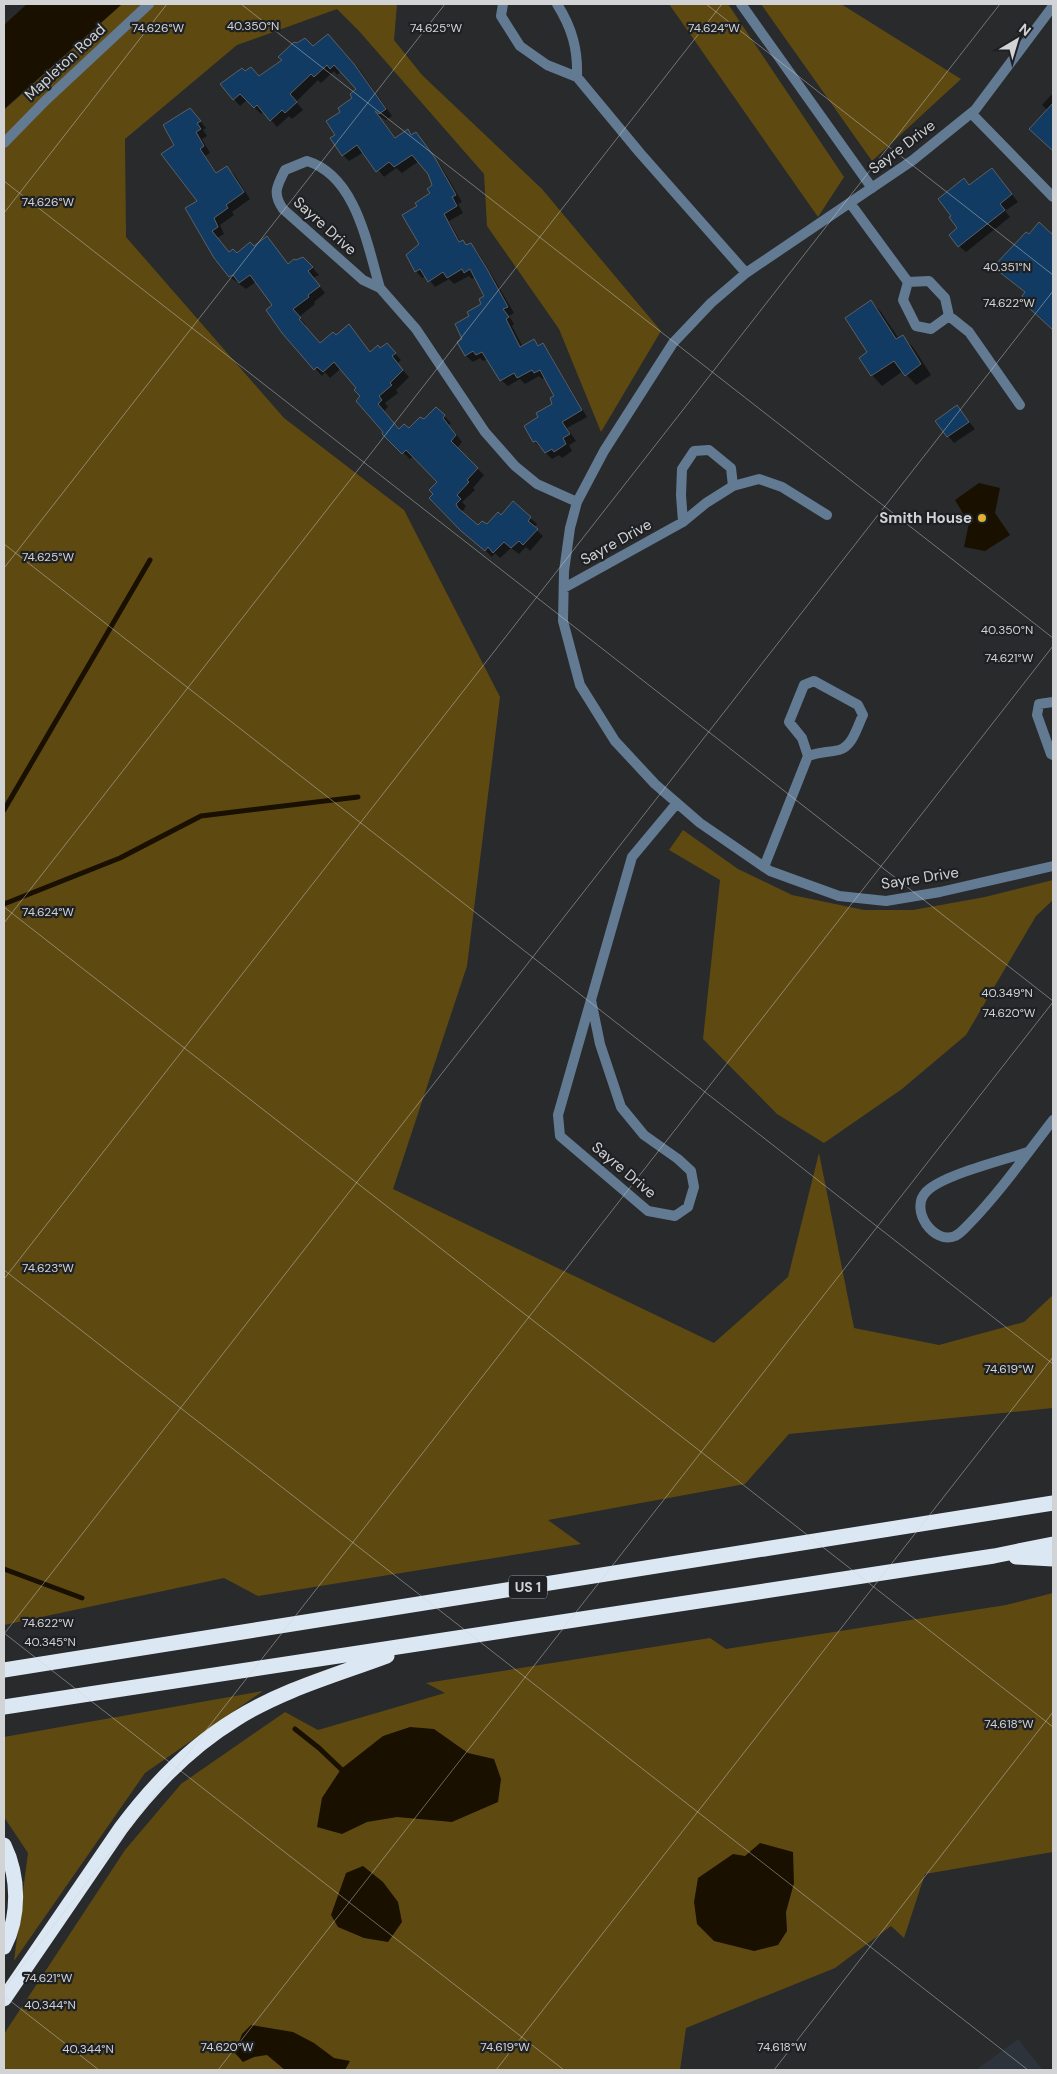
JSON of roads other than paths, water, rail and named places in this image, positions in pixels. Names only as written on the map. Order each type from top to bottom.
[{"type":"highway","name":"US 1","points":[[4,1670],[1053,1503]]},
{"type":"highway","points":[[4,1707],[994,1556],[1053,1544]]},
{"type":"highway","points":[[994,1556],[1053,1559]]},
{"type":"highway","points":[[4,2000],[121,1828],[138,1805],[176,1764],[215,1732],[256,1708],[300,1688],[417,1645]]},
{"type":"highway","points":[[4,1845],[14,1877],[15,1906],[11,1934],[4,1947]]},
{"type":"street","name":"Mapleton Road","points":[[4,143],[45,101],[149,4]]},
{"type":"street","points":[[503,4],[501,16],[520,46],[547,65],[577,77],[640,153],[746,273]]},
{"type":"street","points":[[557,4],[572,32],[578,55],[577,77]]},
{"type":"street","points":[[741,4],[872,188]]},
{"type":"street","name":"Sayre Drive","points":[[1053,6],[971,113],[913,160],[746,273],[711,303],[673,343],[604,451],[577,502],[570,528],[563,621],[580,685],[616,741],[655,784],[700,823],[770,871],[839,896],[886,901],[940,892],[1053,866]]},
{"type":"street","points":[[971,113],[1053,197]]},
{"type":"street","name":"Sayre Drive","points":[[380,288],[360,220],[341,185],[333,175],[325,168],[307,160],[285,170],[276,189],[276,199],[283,210],[363,280],[380,288],[416,329],[486,432],[515,466],[537,484],[577,502]]},
{"type":"street","points":[[850,203],[908,282]]},
{"type":"street","points":[[908,282],[929,281],[945,298],[949,316],[969,332],[1020,405]]},
{"type":"street","points":[[908,282],[903,300],[916,326],[931,329],[949,316]]},
{"type":"street","points":[[683,522],[682,469],[694,451],[709,450],[731,468],[733,486]]},
{"type":"street","name":"Sayre Drive","points":[[564,588],[683,522],[706,503],[733,486],[758,479],[782,487],[827,515]]},
{"type":"street","points":[[764,867],[808,756],[802,738],[789,722],[804,686],[814,680],[858,705],[863,716],[851,742],[840,750],[821,751],[808,756]]},
{"type":"street","points":[[1053,702],[1039,704],[1037,715],[1053,755]]},
{"type":"street","name":"Sayre Drive","points":[[591,1000],[600,1044],[621,1107],[644,1135],[678,1159],[691,1171],[694,1187],[688,1207],[675,1216],[648,1211],[560,1136],[558,1115],[632,857],[677,803]]},
{"type":"street","points":[[1028,1152],[961,1173],[931,1188],[924,1194],[920,1202],[919,1211],[925,1224],[940,1236],[949,1238],[956,1236],[985,1208],[1053,1120]]},
{"type":"waterway","points":[[4,810],[150,560]]},
{"type":"waterway","points":[[4,904],[120,858],[201,816],[358,797]]},
{"type":"waterway","points":[[4,1569],[82,1598]]},
{"type":"waterway","points":[[295,1729],[341,1769]]},
{"type":"place","name":"Smith House","points":[[982,518]]}]
